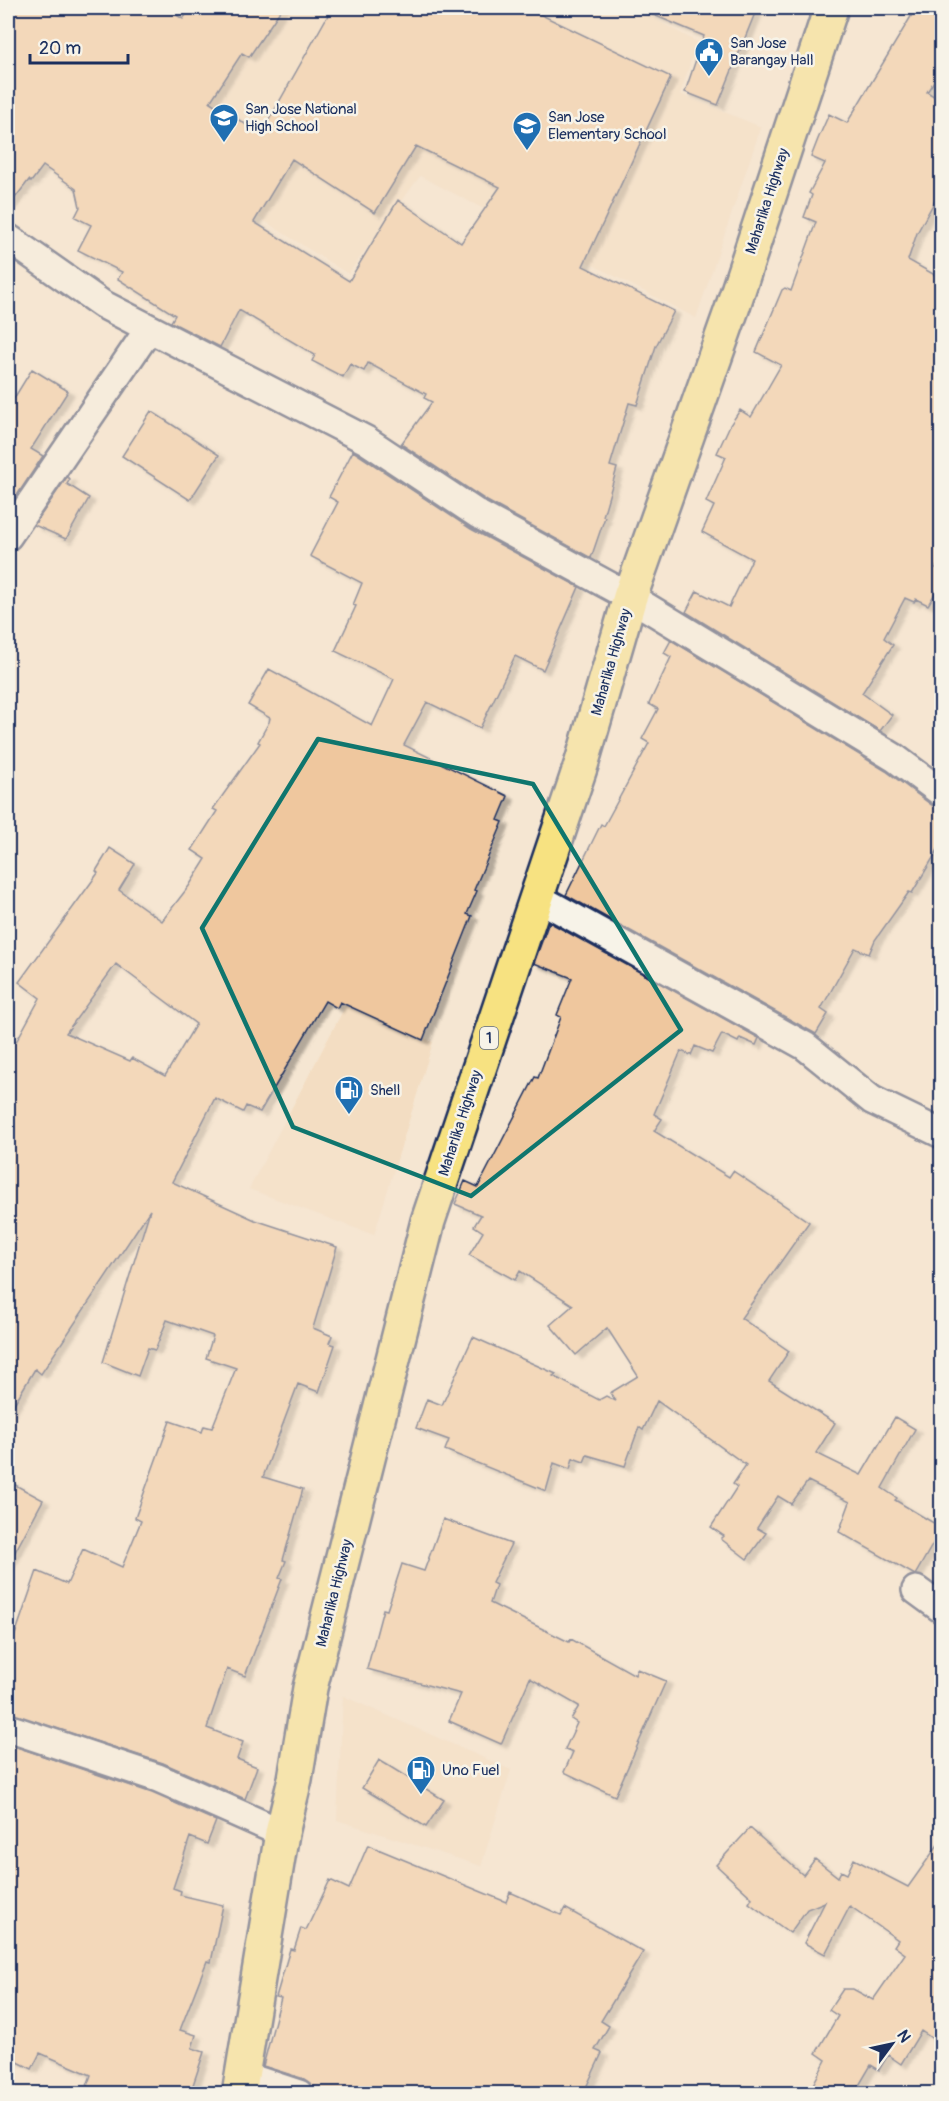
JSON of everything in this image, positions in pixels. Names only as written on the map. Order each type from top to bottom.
[{"type":"highway","name":"Maharlika Highway","points":[[240,2084],[282,1833],[295,1779],[310,1688],[428,1221],[535,896],[582,762],[630,597],[732,309],[831,8]]},
{"type":"street","points":[[8,238],[102,304],[366,440],[479,515],[630,597],[896,758],[942,793]]},
{"type":"street","points":[[8,536],[149,329]]},
{"type":"street","points":[[535,896],[806,1046],[872,1100],[942,1134]]},
{"type":"street","points":[[916,1590],[942,1609]]},
{"type":"street","points":[[8,1728],[158,1778],[282,1833]]},
{"type":"street","points":[[240,2084],[299,2094]]},
{"type":"highlighted area","points":[[318,739],[533,784],[681,1030],[471,1196],[293,1127],[202,928]]},
{"type":"shaded area","name":"San Jose Elementary School","points":[[127,8],[634,8],[697,42],[680,94],[761,127],[696,318],[420,176],[348,274],[73,100]]},
{"type":"shaded area","name":"Shell","points":[[348,1001],[433,1042],[374,1235],[249,1189]]},
{"type":"shaded area","name":"Uno Fuel","points":[[343,1696],[511,1770],[481,1866],[337,1820]]},
{"type":"building","points":[[8,8],[165,8],[183,19],[191,8],[282,8],[249,57],[242,53],[210,102],[261,134],[332,8],[527,8],[671,77],[583,266],[674,311],[656,346],[637,405],[629,403],[610,466],[617,468],[603,516],[605,517],[591,558],[487,501],[401,444],[432,402],[424,398],[426,394],[368,363],[364,371],[350,364],[343,377],[312,361],[315,355],[239,310],[220,347],[171,322],[175,315],[118,279],[122,272],[78,250],[91,225],[75,217],[80,207],[76,189],[43,166],[8,207]],"holes":[[[416,146],[500,187],[461,243],[398,200],[349,281],[254,222],[292,159],[375,213]]]},
{"type":"building","points":[[637,8],[757,8],[718,105],[685,92],[704,36]]},
{"type":"building","points":[[916,8],[942,8],[942,69],[927,92],[942,101],[942,188],[917,233],[908,260],[942,279],[942,557],[936,568],[942,572],[942,582],[928,605],[916,599],[914,602],[905,598],[884,638],[893,645],[862,693],[892,715],[880,731],[686,612],[697,591],[729,607],[752,559],[702,532],[714,506],[706,502],[726,457],[717,453],[730,425],[740,410],[751,417],[781,365],[756,352],[782,290],[785,288],[791,291],[816,222],[804,217],[812,195],[809,193],[825,163],[811,157],[829,114],[847,123]]},
{"type":"building","points":[[32,369],[68,391],[31,449],[43,456],[8,509],[8,408]]},
{"type":"building","points":[[151,411],[219,455],[190,500],[122,456]]},
{"type":"building","points":[[353,451],[471,529],[579,587],[543,670],[515,656],[480,728],[427,702],[404,745],[508,796],[498,820],[503,822],[474,890],[477,891],[467,914],[472,916],[423,1040],[340,1002],[337,1008],[325,1001],[260,1112],[246,1106],[243,1112],[215,1098],[172,1182],[255,1220],[337,1247],[313,1328],[332,1336],[329,1343],[335,1345],[319,1392],[298,1384],[263,1477],[303,1489],[283,1560],[286,1561],[279,1578],[282,1579],[245,1676],[227,1669],[207,1728],[243,1742],[237,1759],[257,1767],[245,1799],[163,1763],[8,1713],[8,1655],[37,1571],[67,1584],[83,1549],[122,1567],[141,1521],[135,1518],[170,1421],[202,1432],[204,1426],[212,1428],[236,1368],[206,1358],[213,1336],[167,1320],[155,1350],[148,1348],[138,1376],[103,1362],[150,1210],[41,1374],[35,1369],[8,1414],[8,1037],[16,1042],[40,998],[19,982],[98,873],[96,871],[110,848],[135,864],[119,890],[162,921],[189,886],[206,859],[192,850],[217,811],[213,809],[260,743],[258,742],[269,722],[270,718],[248,705],[269,669],[372,726],[394,679],[335,651],[356,606],[353,605],[362,583],[310,556],[338,502],[329,497]],"holes":[[[116,964],[196,1024],[165,1076],[132,1058],[130,1061],[66,1033]]]},
{"type":"building","points":[[67,477],[70,479],[67,484],[89,498],[66,539],[34,525]]},
{"type":"building","points":[[671,640],[886,771],[933,806],[942,809],[942,843],[912,893],[909,892],[875,940],[869,954],[855,948],[821,1009],[828,1014],[816,1034],[566,895],[601,824],[604,826],[649,743],[642,739],[658,709],[649,704],[671,657],[664,653]]},
{"type":"building","points":[[549,922],[759,1038],[756,1045],[740,1038],[738,1042],[722,1034],[712,1053],[695,1046],[691,1055],[681,1051],[654,1114],[662,1119],[654,1131],[729,1177],[733,1171],[809,1222],[741,1318],[789,1351],[769,1381],[835,1423],[816,1453],[861,1475],[895,1417],[915,1429],[882,1488],[897,1498],[895,1500],[942,1528],[915,1575],[839,1532],[850,1502],[808,1481],[791,1504],[778,1496],[757,1528],[766,1533],[747,1559],[721,1539],[724,1536],[711,1527],[737,1487],[733,1484],[746,1465],[657,1401],[643,1430],[639,1427],[625,1466],[587,1455],[584,1462],[573,1458],[570,1469],[554,1463],[546,1491],[445,1450],[449,1440],[416,1428],[427,1399],[442,1405],[473,1337],[556,1374],[553,1376],[599,1400],[606,1396],[616,1401],[610,1393],[638,1376],[607,1328],[576,1355],[550,1325],[573,1305],[520,1271],[515,1280],[469,1255],[483,1232],[474,1226],[481,1215],[455,1204],[465,1181],[478,1187],[535,1077],[538,1078],[561,1017],[557,1015],[572,978],[534,963]]},
{"type":"building","points":[[8,1481],[43,1500],[8,1565]]},
{"type":"building","points":[[443,1519],[511,1544],[492,1583],[496,1585],[490,1603],[569,1642],[571,1639],[635,1675],[637,1669],[666,1681],[615,1796],[564,1772],[573,1752],[565,1749],[577,1723],[571,1719],[579,1706],[530,1678],[501,1744],[449,1721],[461,1694],[367,1669],[383,1609],[387,1610],[402,1564],[424,1571]]},
{"type":"building","points":[[8,1744],[152,1793],[216,1821],[207,1844],[190,1837],[173,1888],[181,1891],[180,1895],[223,1905],[211,1962],[207,1961],[180,2030],[196,2035],[192,2048],[204,2052],[190,2094],[84,2094],[91,2075],[40,2053],[32,2069],[8,2057]]},
{"type":"building","points":[[379,1760],[444,1800],[426,1827],[362,1788]]},
{"type":"building","points":[[750,1828],[803,1875],[815,1859],[838,1877],[841,1871],[847,1874],[854,1859],[908,1887],[942,1839],[942,2045],[921,2031],[901,2064],[888,2055],[879,2070],[871,2065],[854,2094],[808,2094],[826,2060],[816,2053],[838,2016],[829,2010],[843,1989],[853,1989],[873,2000],[905,1954],[894,1946],[898,1940],[850,1906],[825,1954],[804,1943],[825,1902],[807,1909],[790,1933],[749,1903],[752,1898],[716,1865]]},
{"type":"building","points":[[368,1845],[506,1902],[510,1892],[561,1915],[565,1908],[643,1952],[601,2021],[609,2026],[595,2050],[602,2053],[583,2094],[314,2094],[311,2084],[304,2079],[263,2066],[281,1998],[276,1997],[290,1949],[294,1950],[301,1928],[306,1930],[330,1880],[349,1889]]},
{"type":"place","name":"San Jose Barangay Hall","points":[[709,78]]},
{"type":"place","name":"San Jose National High School","points":[[224,144]]},
{"type":"place","name":"San Jose Elementary School","points":[[527,152]]},
{"type":"place","name":"Shell","points":[[349,1116]]},
{"type":"place","name":"Uno Fuel","points":[[421,1796]]}]
